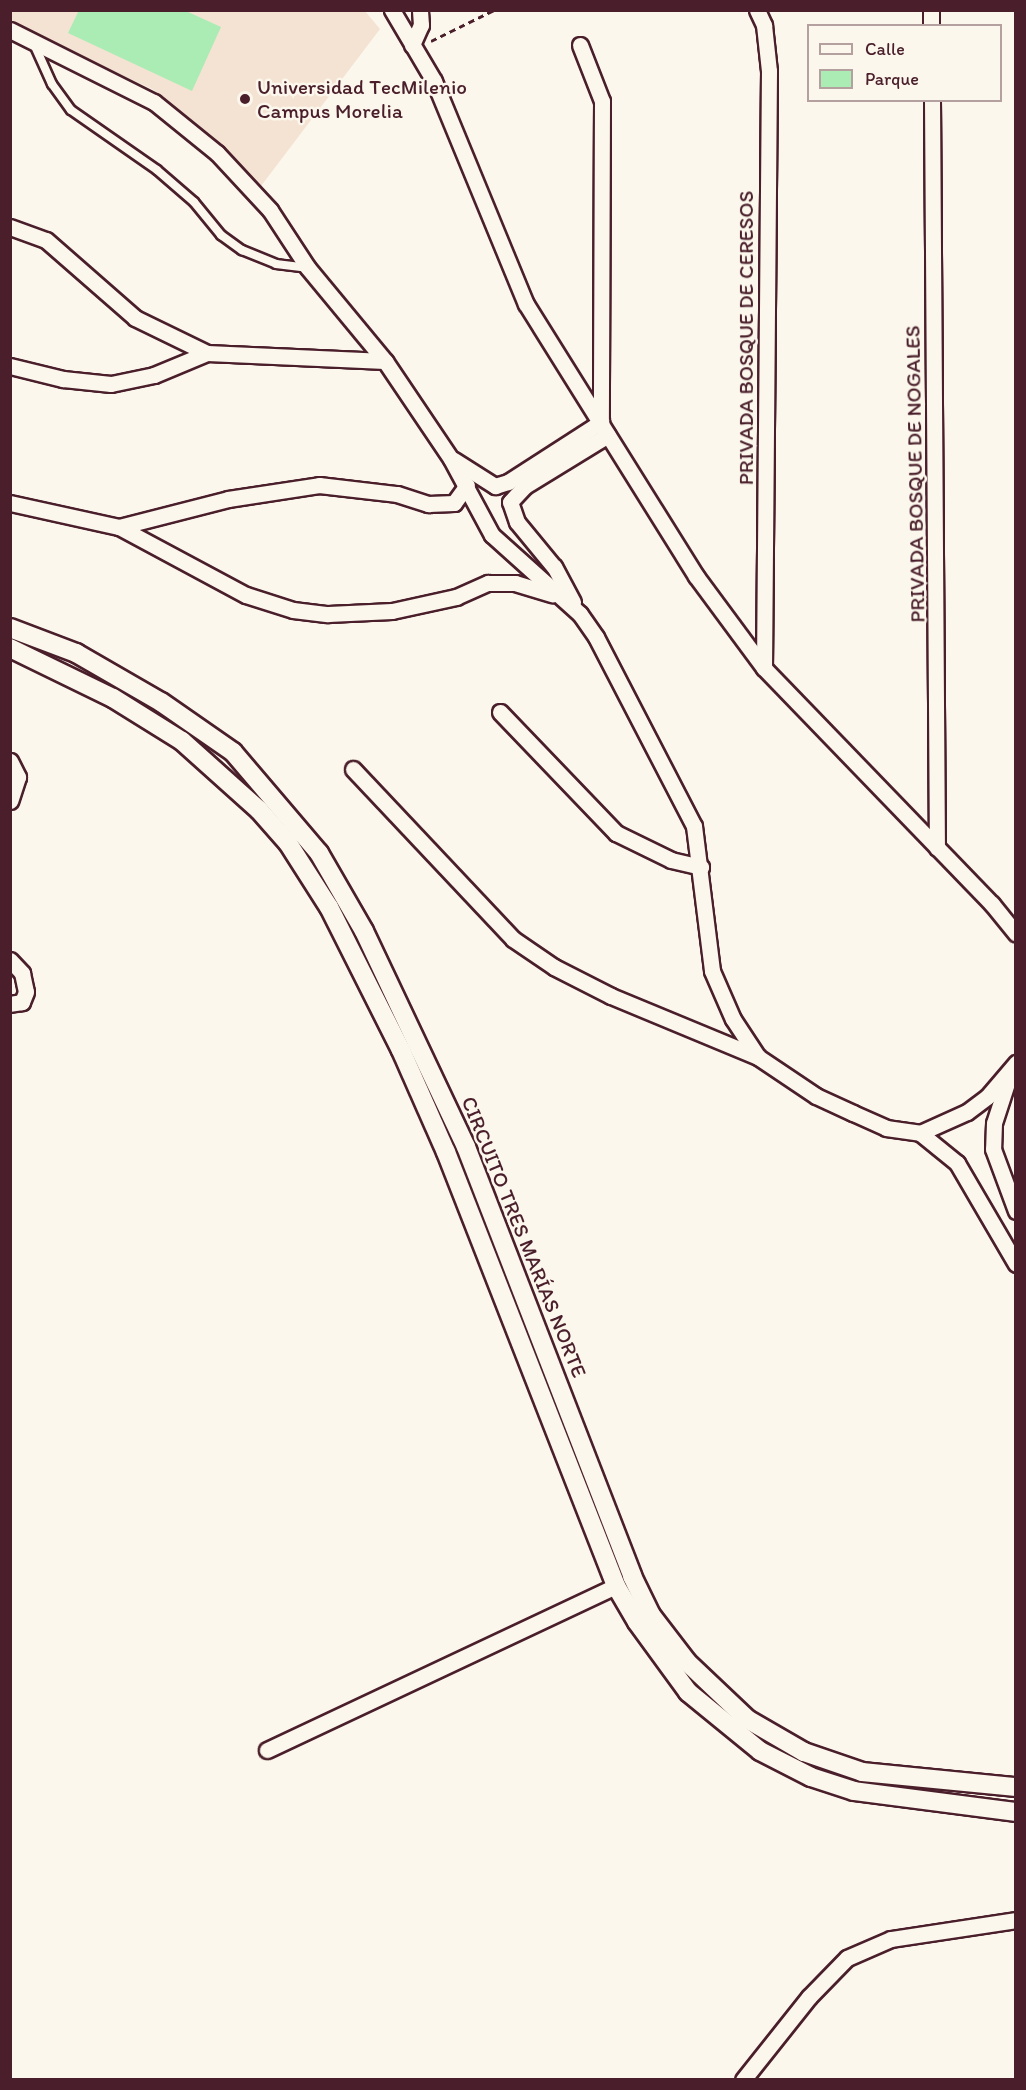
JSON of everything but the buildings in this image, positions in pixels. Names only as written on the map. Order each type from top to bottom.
[{"type":"street","points":[[392,10],[434,81],[526,304],[696,576],[764,668],[938,848],[1016,934]]},
{"type":"street","points":[[414,47],[421,25],[420,10]]},
{"type":"street","name":"PRIVADA BOSQUE DE CERESOS","points":[[757,10],[764,25],[769,71],[764,668]]},
{"type":"street","points":[[11,33],[32,40],[154,102],[217,153],[270,210],[308,268],[385,361],[451,459],[492,535],[580,614]]},
{"type":"street","points":[[580,45],[602,101],[604,429]]},
{"type":"street","name":"PRIVADA BOSQUE DE NOGALES","points":[[932,102],[938,848]]},
{"type":"street","points":[[10,227],[46,240],[135,318],[207,353],[385,361]]},
{"type":"street","points":[[10,366],[63,379],[111,384],[154,375],[207,353]]},
{"type":"street","points":[[451,459],[495,486],[508,482],[604,429]]},
{"type":"street","points":[[604,429],[525,486],[510,502],[511,513],[554,567],[580,614],[602,647],[694,826],[701,867],[712,971],[733,1019],[758,1057]]},
{"type":"street","points":[[119,527],[228,499],[319,484],[397,494],[428,504],[454,503],[466,485]]},
{"type":"street","points":[[10,503],[119,527],[246,595],[293,610],[328,614],[392,611],[456,597],[488,583],[537,587],[565,599]]},
{"type":"street","name":"CIRCUITO TRES MARÍAS NORTE","points":[[10,628],[76,653],[161,702],[233,752],[279,802],[319,853],[364,931],[466,1147],[632,1576],[651,1615],[705,1681],[747,1719],[804,1752],[862,1772],[1016,1787]]},
{"type":"street","name":"CIRCUITO TRES MARÍAS NORTE","points":[[10,648],[113,698],[182,741],[213,765],[281,835],[329,907],[401,1050],[446,1152],[616,1586],[637,1622],[688,1692],[760,1750],[811,1777],[854,1791],[1016,1812]]},
{"type":"street","points":[[500,712],[616,833],[671,860],[701,867]]},
{"type":"street","points":[[10,761],[18,777],[10,801]]},
{"type":"street","points":[[353,769],[513,939],[554,968],[611,996],[758,1057],[816,1096],[886,1128],[920,1133],[957,1163],[1016,1264]]},
{"type":"street","points":[[10,960],[22,973],[26,992],[22,1002],[10,1005]]},
{"type":"street","points":[[920,1133],[967,1112],[987,1097],[1016,1064]]},
{"type":"street","points":[[1016,1064],[1001,1095],[993,1149],[1016,1212]]},
{"type":"street","points":[[446,1152],[466,1147]]},
{"type":"street","points":[[267,1750],[616,1586]]},
{"type":"street","points":[[688,1692],[705,1681]]},
{"type":"street","points":[[742,2079],[808,1997],[847,1958],[891,1939],[1016,1920]]},
{"type":"lane","points":[[32,40],[52,84],[71,111],[157,170],[194,202],[221,235],[242,249],[276,264],[308,268]]},
{"type":"path","points":[[414,47],[494,10]]},
{"type":"shaded area","name":"Universidad TecMilenio Campus Morelia","points":[[11,10],[364,10],[380,29],[261,186],[217,140],[154,90],[11,23]]},
{"type":"green space","points":[[79,10],[186,11],[221,27],[192,91],[68,33]]},
{"type":"place","name":"Universidad TecMilenio Campus Morelia","points":[[245,99]]}]
